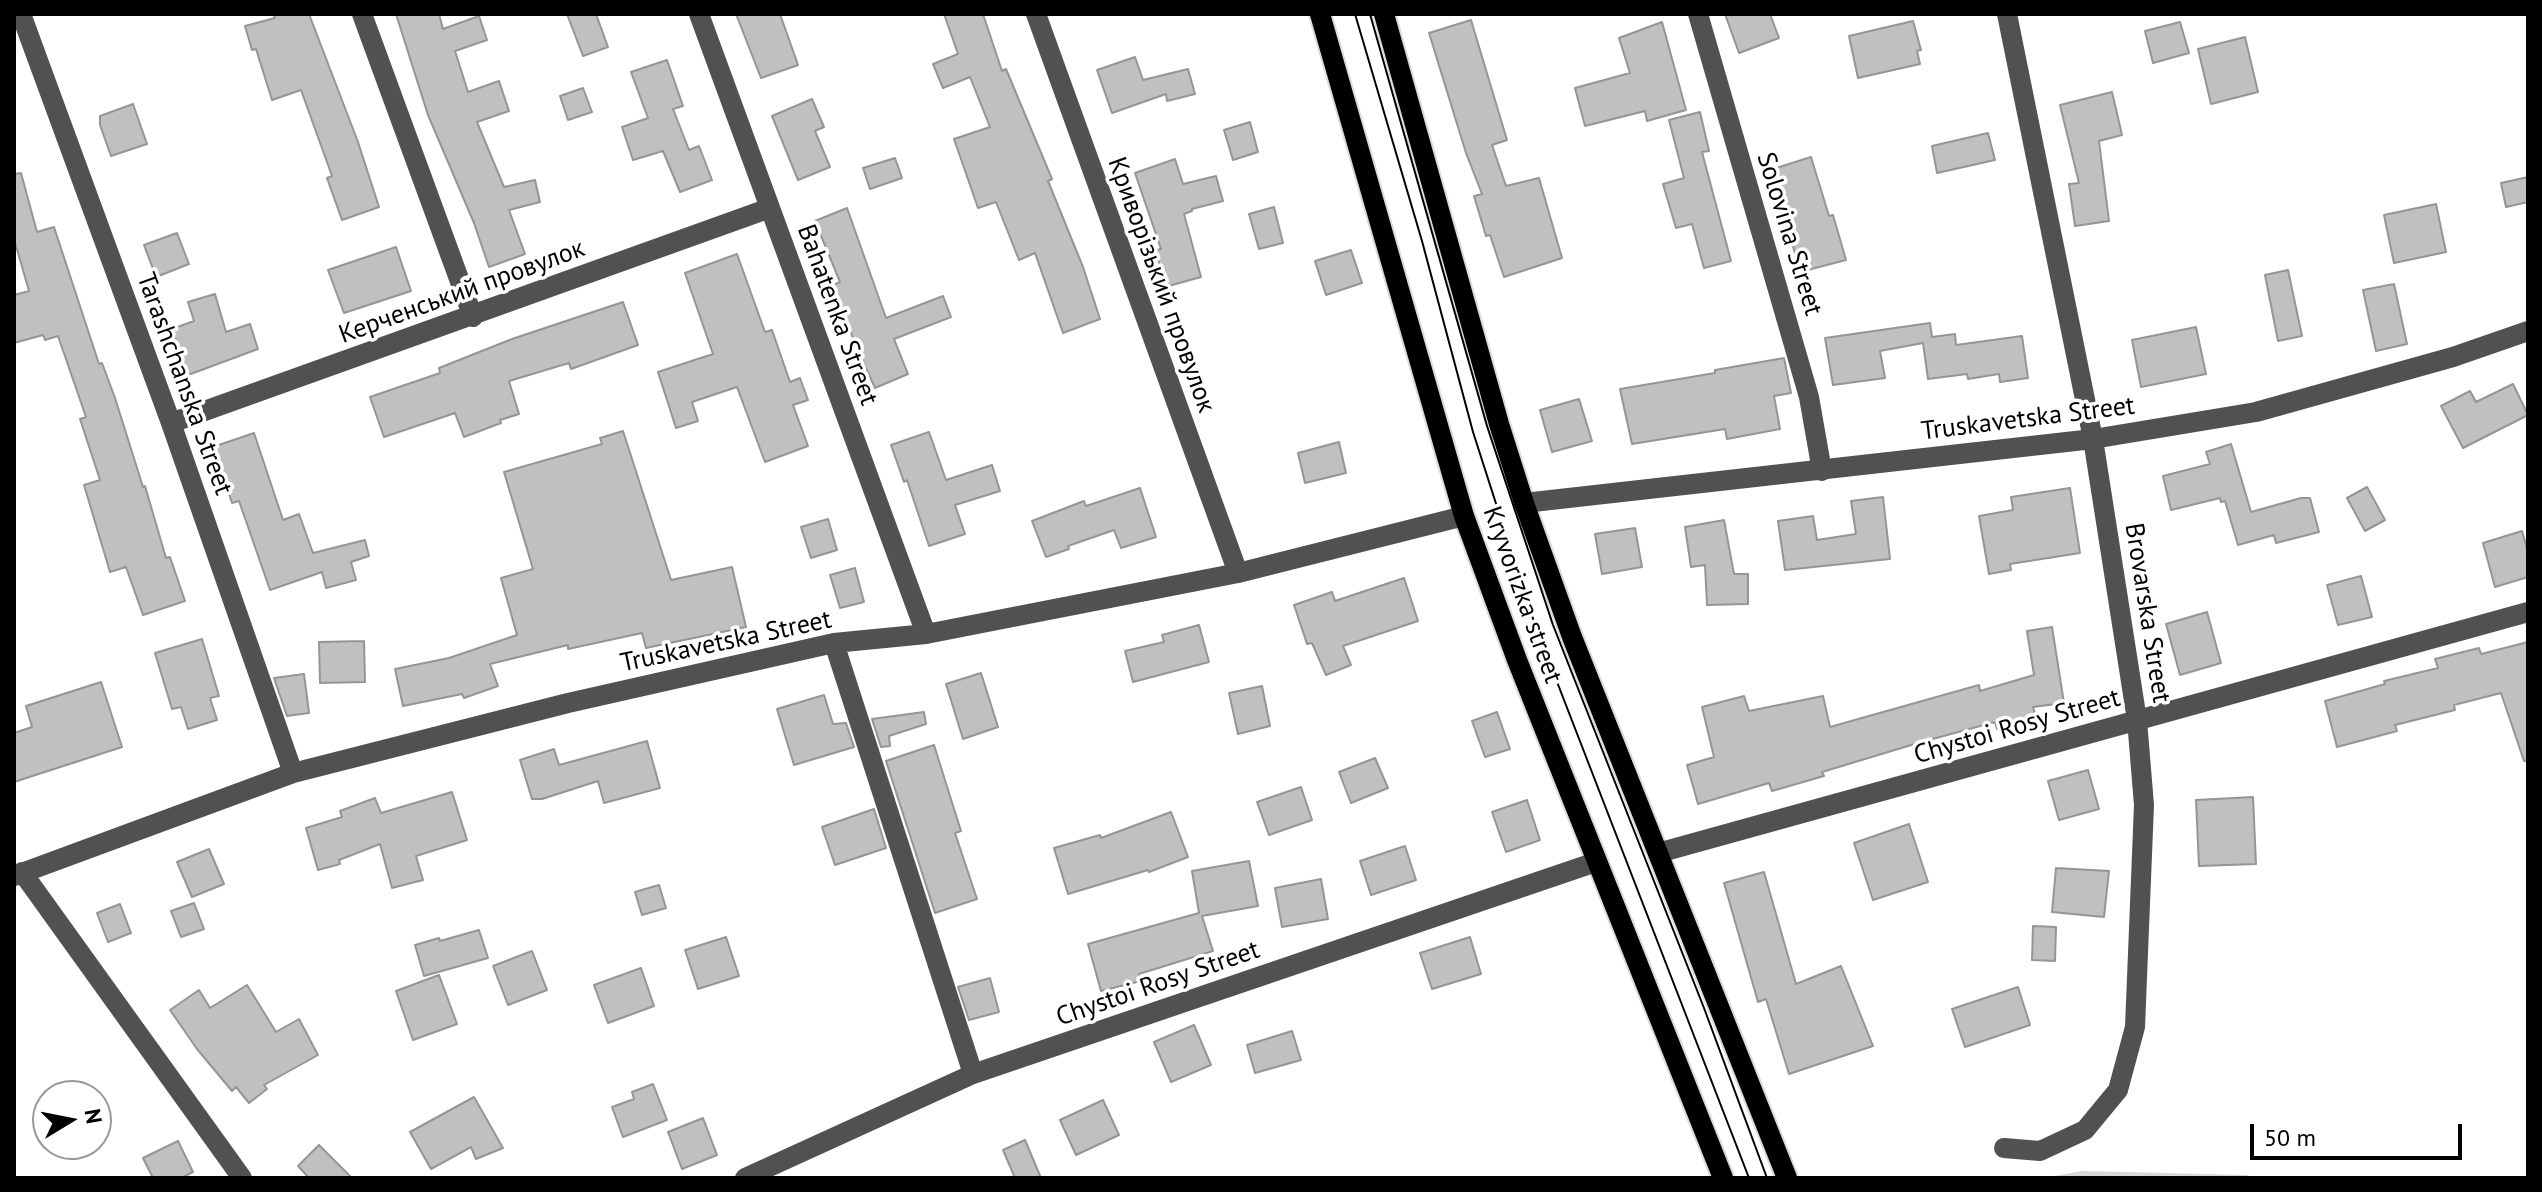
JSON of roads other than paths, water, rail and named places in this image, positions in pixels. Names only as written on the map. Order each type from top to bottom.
[{"type":"main road","name":"Kryvorizka street","points":[[1320,14],[1464,516],[1596,862],[1723,1178]]},
{"type":"main road","name":"Kryvorizka street","points":[[1384,14],[1524,503],[1572,637],[1787,1178]]},
{"type":"street","name":"Tarashchanska Street","points":[[21,14],[171,423],[293,773]]},
{"type":"street","points":[[362,14],[473,317]]},
{"type":"street","name":"Bahatenka Street","points":[[699,14],[926,634]]},
{"type":"street","name":"Криворізький провулок","points":[[1036,14],[1238,573]]},
{"type":"street","name":"Solovina Street","points":[[1698,14],[1809,397],[1822,471]]},
{"type":"street","name":"Brovarska Street","points":[[2004,1148],[2040,1151],[2085,1130],[2118,1090],[2135,1027],[2144,805],[2137,720],[2093,439],[2007,14]]},
{"type":"street","name":"Керченський провулок","points":[[171,423],[770,208]]},
{"type":"street","name":"Truskavetska Street","points":[[1524,503],[2093,439],[2256,412],[2453,357],[2528,331]]},
{"type":"street","name":"Truskavetska Street","points":[[18,874],[293,773],[568,703],[834,643],[926,634],[1238,573],[1464,516]]},
{"type":"street","name":"Chystoi Rosy Street","points":[[1658,853],[2528,612]]},
{"type":"street","points":[[834,643],[973,1074]]},
{"type":"street","name":"Chystoi Rosy Street","points":[[745,1178],[973,1074],[1596,862]]},
{"type":"street","points":[[18,874],[242,1178]]},
{"type":"tram line","points":[[1355,14],[1422,241],[1473,432],[1535,625],[1749,1178]]},
{"type":"tram line","points":[[1370,14],[1487,426],[1553,625],[1704,1008],[1767,1178]]}]
